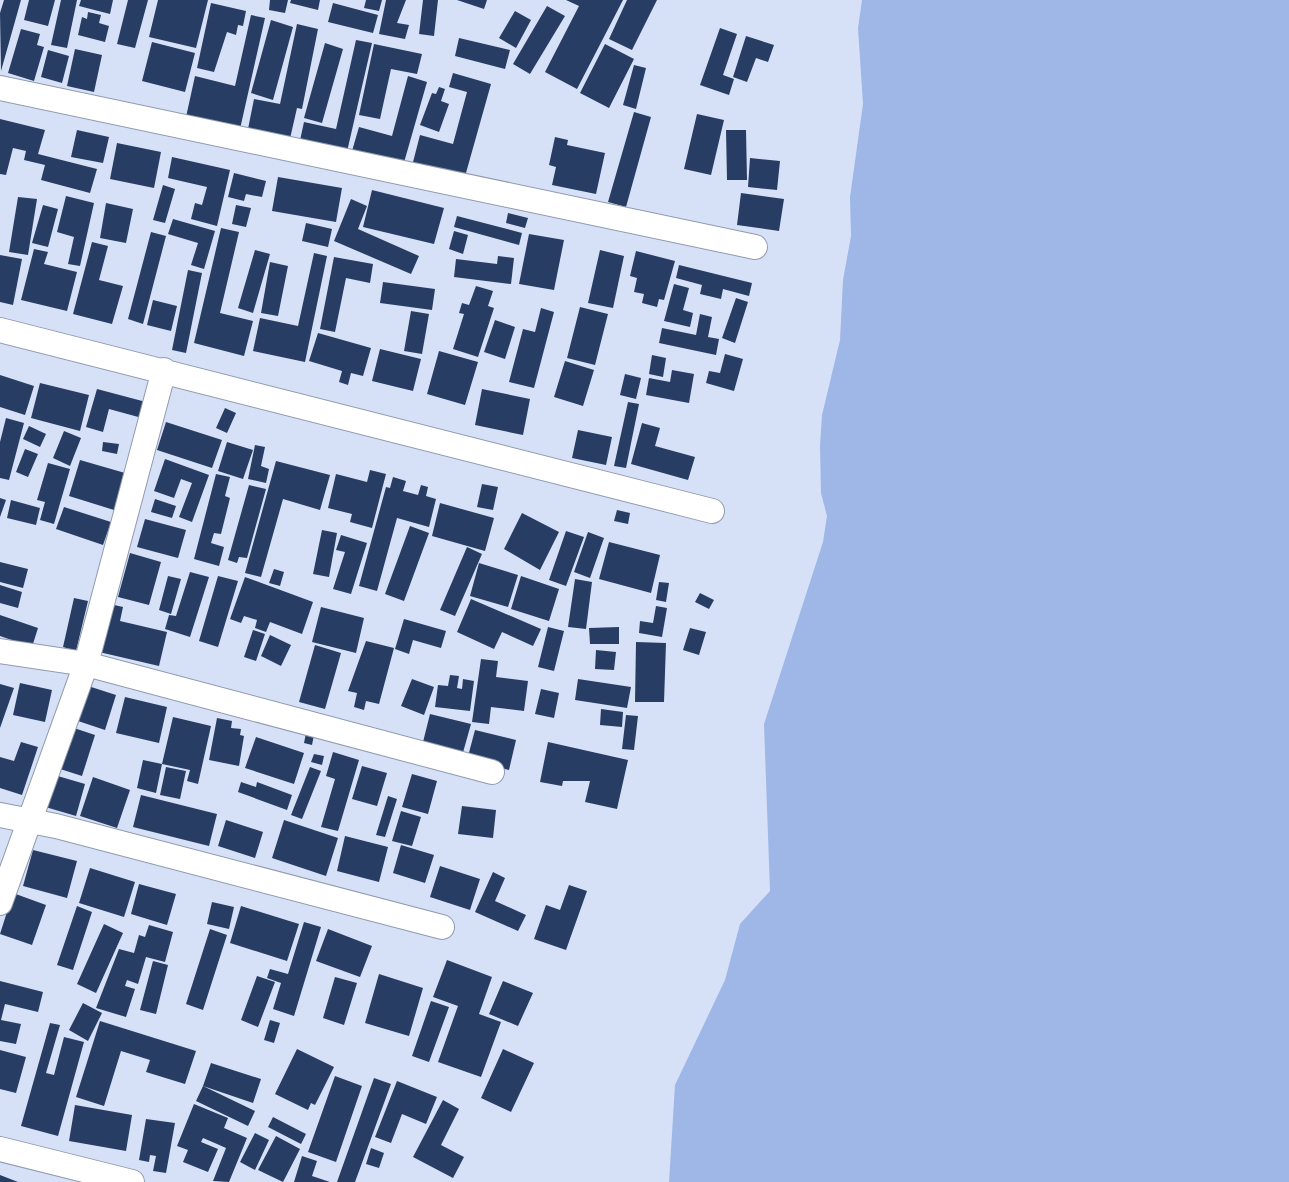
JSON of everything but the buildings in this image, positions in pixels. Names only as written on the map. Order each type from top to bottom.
[{"type":"street","points":[[0,88],[755,247]]},
{"type":"street","points":[[0,330],[712,511]]},
{"type":"street","points":[[0,903],[86,664],[164,370]]},
{"type":"street","points":[[0,651],[86,664],[492,772]]},
{"type":"street","points":[[0,815],[442,927]]},
{"type":"street","points":[[0,1149],[132,1182]]},
{"type":"water","points":[[862,0],[1289,0],[1289,1182],[669,1182],[675,1085],[725,980],[740,924],[770,891],[764,724],[823,542],[827,516],[821,493],[822,415],[840,340],[843,280],[851,236],[850,197],[863,104],[858,28]]}]
